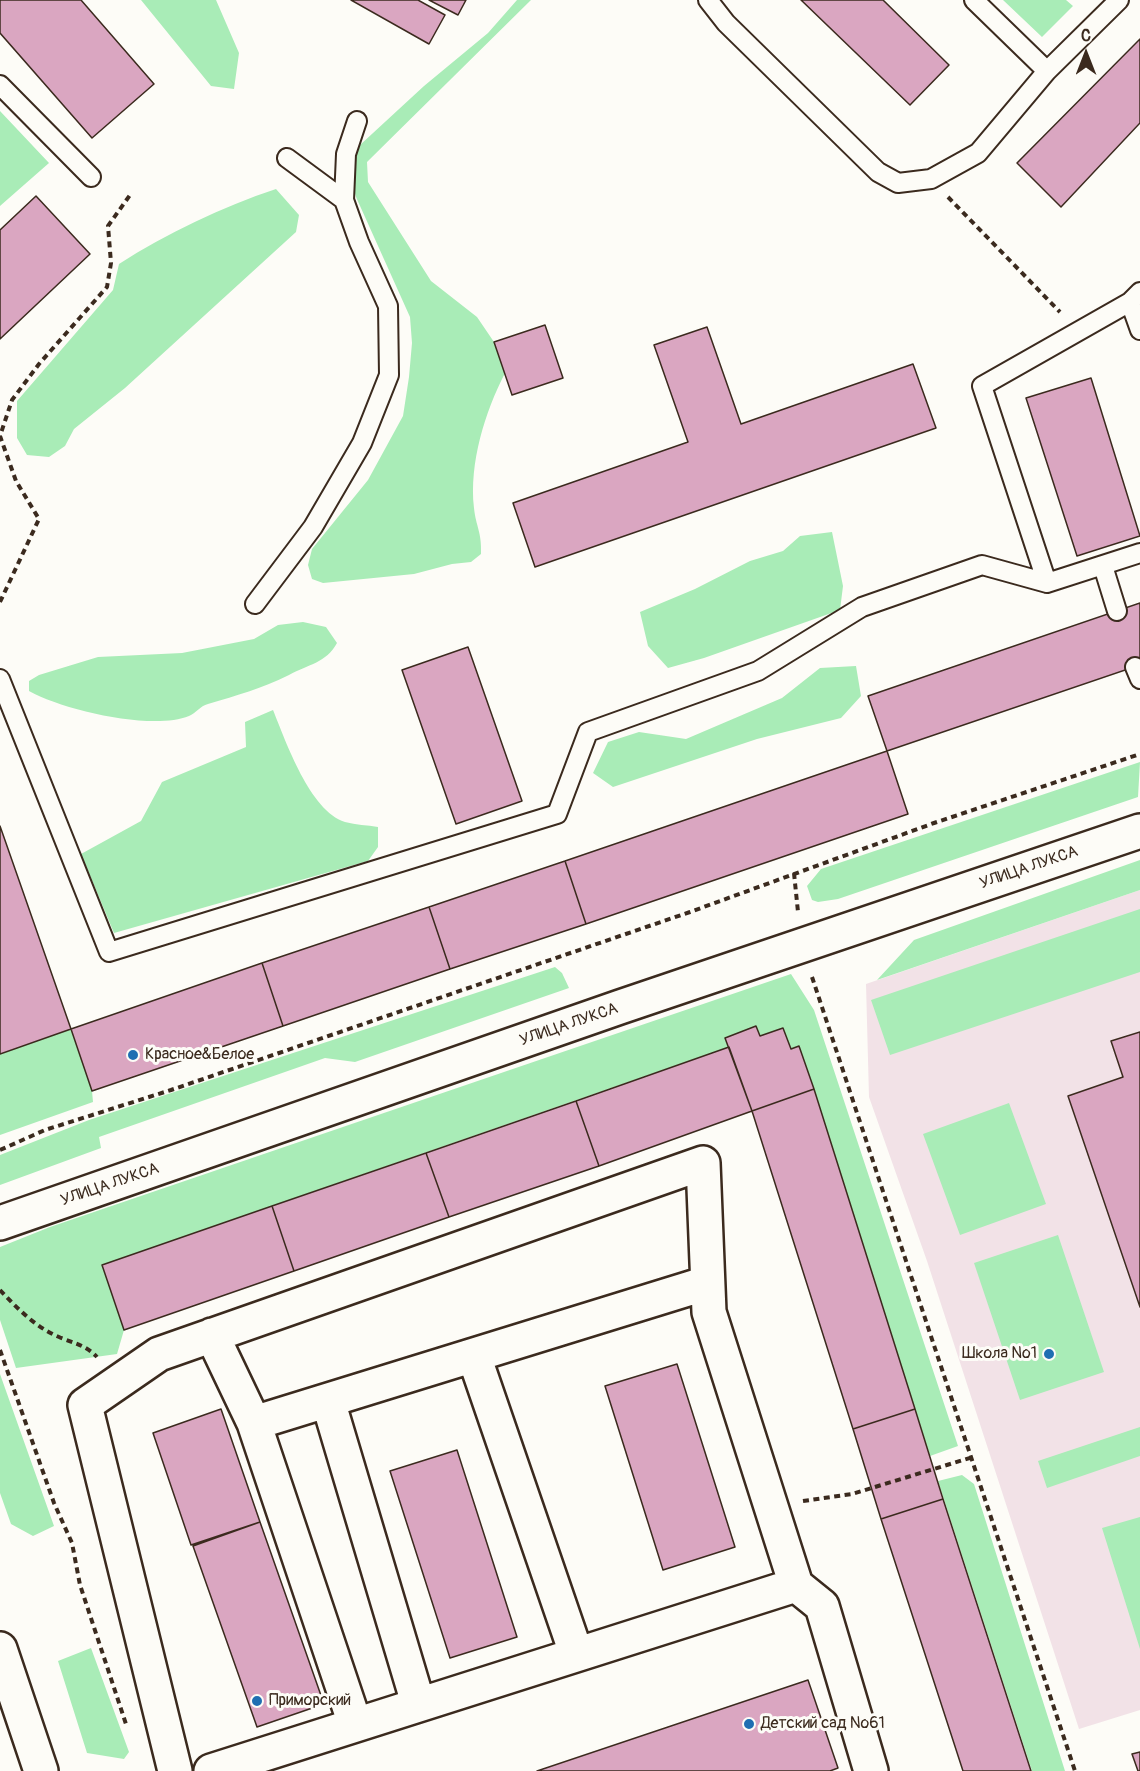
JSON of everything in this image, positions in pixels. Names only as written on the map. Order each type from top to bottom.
[{"type":"street","name":"УЛИЦА ЛУКСА","points":[[0,1223],[1140,831]]},
{"type":"street","points":[[175,1771],[85,1405],[159,1354],[703,1163],[709,1312],[796,1585],[822,1606],[871,1771]]},
{"type":"street","points":[[254,1423],[707,1283]]},
{"type":"street","points":[[212,1335],[254,1423],[355,1724]]},
{"type":"street","points":[[474,1356],[576,1653]]},
{"type":"street","points":[[328,1401],[418,1703]]},
{"type":"street","points":[[211,1771],[418,1703],[796,1585]]},
{"type":"street","points":[[0,1649],[10,1711],[41,1771]]},
{"type":"lane","points":[[708,0],[726,23],[878,172],[898,183],[931,179],[978,153],[1047,71],[1119,0]]},
{"type":"lane","points":[[974,0],[1047,71]]},
{"type":"lane","points":[[0,85],[91,177]]},
{"type":"lane","points":[[255,604],[318,518],[362,443],[389,375],[388,306],[359,243],[344,200],[346,154],[357,121]]},
{"type":"lane","points":[[287,158],[344,200]]},
{"type":"lane","points":[[1047,582],[982,386],[1135,297],[1140,330]]},
{"type":"lane","points":[[0,678],[109,952],[557,814],[588,732],[758,671],[862,607],[982,565],[1047,582],[1140,553]]},
{"type":"lane","points":[[1103,566],[1117,611]]},
{"type":"path","points":[[931,179],[1079,331]]},
{"type":"path","points":[[0,602],[39,519],[16,481],[0,436],[12,400],[52,348],[107,287],[111,263],[108,226],[130,195]]},
{"type":"path","points":[[0,1150],[45,1130],[171,1090],[678,916],[795,873],[1140,754]]},
{"type":"path","points":[[795,873],[801,946],[845,1071],[1075,1771]]},
{"type":"path","points":[[0,1290],[42,1328],[92,1351],[119,1381]]},
{"type":"path","points":[[0,1350],[54,1503],[72,1543],[80,1585],[128,1728]]},
{"type":"path","points":[[771,1507],[852,1494],[973,1457]]},
{"type":"shaded area","name":"Школа №1","points":[[1140,890],[1140,1710],[1079,1729],[927,1261],[869,1097],[866,984]]},
{"type":"green space","points":[[141,0],[216,0],[239,53],[234,89],[211,86]]},
{"type":"green space","points":[[517,0],[531,0],[367,162],[368,182],[431,281],[477,317],[494,342],[505,373],[485,421],[476,456],[473,491],[481,554],[471,562],[452,564],[414,574],[323,583],[312,579],[308,565],[312,549],[368,480],[403,416],[412,343],[410,317],[356,197],[351,179],[351,158],[360,145],[424,86],[488,33]]},
{"type":"green space","points":[[1003,0],[1066,0],[1073,6],[1042,37]]},
{"type":"green space","points":[[0,111],[49,163],[0,206]]},
{"type":"green space","points":[[276,189],[299,215],[296,232],[125,388],[74,429],[65,446],[49,457],[27,455],[17,438],[17,401],[113,290],[119,264],[195,222]]},
{"type":"green space","points":[[832,532],[843,586],[840,610],[704,658],[668,668],[648,646],[640,612],[695,589],[750,561],[783,551],[800,536]]},
{"type":"green space","points":[[303,622],[326,627],[337,643],[328,655],[268,684],[205,705],[189,716],[173,720],[131,720],[63,705],[29,691],[29,681],[39,675],[98,657],[182,653],[254,639],[278,625]]},
{"type":"green space","points":[[856,666],[861,696],[841,718],[757,739],[613,787],[593,773],[608,742],[639,732],[686,739],[782,698],[820,668]]},
{"type":"green space","points":[[273,710],[310,790],[332,815],[345,822],[378,827],[378,847],[368,861],[114,933],[81,854],[141,821],[162,782],[246,747],[245,722]]},
{"type":"green space","points":[[1140,762],[1138,797],[838,899],[818,902],[812,900],[807,886],[821,869]]},
{"type":"green space","points":[[1140,860],[1140,890],[877,980],[914,940]]},
{"type":"green space","points":[[1140,909],[1140,972],[890,1055],[871,1000]]},
{"type":"green space","points":[[555,967],[562,973],[569,988],[355,1062],[325,1058],[99,1137],[101,1148],[0,1185],[0,1155],[89,1120]]},
{"type":"green space","points":[[791,974],[814,1010],[958,1446],[930,1456],[814,1089],[799,1046],[791,1049],[783,1028],[760,1036],[756,1027],[726,1037],[729,1047],[102,1265],[124,1330],[117,1354],[16,1368],[0,1320],[0,1247],[50,1227]]},
{"type":"green space","points":[[71,1029],[92,1091],[93,1102],[0,1135],[0,1054]]},
{"type":"green space","points":[[1009,1103],[1046,1204],[960,1235],[923,1134]]},
{"type":"green space","points":[[1058,1235],[1104,1372],[1020,1400],[974,1263]]},
{"type":"green space","points":[[0,1374],[54,1526],[33,1536],[11,1524],[0,1493]]},
{"type":"green space","points":[[1140,1427],[1140,1456],[1047,1488],[1038,1461]]},
{"type":"green space","points":[[962,1475],[974,1484],[1065,1771],[1032,1771],[938,1481]]},
{"type":"green space","points":[[1140,1517],[1140,1649],[1102,1528]]},
{"type":"green space","points":[[91,1648],[129,1752],[124,1759],[87,1753],[58,1661]]},
{"type":"building","points":[[0,0],[81,0],[154,84],[92,138],[0,33]]},
{"type":"building","points":[[351,0],[418,0],[445,15],[429,44]]},
{"type":"building","points":[[429,0],[466,0],[458,15]]},
{"type":"building","points":[[801,0],[883,0],[949,65],[910,105]]},
{"type":"building","points":[[1140,39],[1140,123],[1061,207],[1017,163]]},
{"type":"building","points":[[36,196],[90,254],[0,339],[0,230]]},
{"type":"building","points":[[545,325],[563,378],[512,395],[494,342]]},
{"type":"building","points":[[707,327],[741,424],[913,364],[936,428],[535,567],[513,503],[688,442],[654,345]]},
{"type":"building","points":[[1091,378],[1140,536],[1077,556],[1026,398]]},
{"type":"building","points":[[1140,603],[1140,665],[887,751],[868,696]]},
{"type":"building","points":[[468,647],[522,801],[456,824],[402,670]]},
{"type":"building","points":[[887,751],[908,814],[586,924],[565,861]]},
{"type":"building","points":[[0,826],[71,1029],[0,1054]]},
{"type":"building","points":[[565,861],[586,924],[450,969],[429,907]]},
{"type":"building","points":[[429,907],[450,969],[283,1026],[262,963]]},
{"type":"building","points":[[262,963],[283,1026],[92,1091],[71,1029]]},
{"type":"building","points":[[756,1026],[760,1036],[783,1028],[791,1049],[799,1046],[814,1089],[752,1111],[725,1038]]},
{"type":"building","points":[[1140,1032],[1140,1307],[1068,1096],[1123,1077],[1111,1041]]},
{"type":"building","points":[[729,1047],[752,1111],[599,1166],[576,1101]]},
{"type":"building","points":[[814,1089],[915,1409],[853,1429],[752,1111]]},
{"type":"building","points":[[576,1101],[599,1166],[449,1217],[426,1153]]},
{"type":"building","points":[[426,1153],[449,1217],[294,1271],[272,1206]]},
{"type":"building","points":[[272,1206],[294,1271],[124,1330],[102,1265]]},
{"type":"building","points":[[677,1364],[735,1547],[663,1570],[605,1386]]},
{"type":"building","points":[[221,1409],[260,1522],[191,1545],[153,1433]]},
{"type":"building","points":[[915,1409],[943,1499],[881,1519],[853,1429]]},
{"type":"building","points":[[457,1450],[517,1637],[450,1658],[390,1471]]},
{"type":"building","points":[[943,1499],[1031,1771],[963,1771],[881,1519]]},
{"type":"building","points":[[260,1522],[324,1704],[257,1727],[193,1546]]},
{"type":"building","name":"Детский сад №61","points":[[808,1680],[838,1768],[830,1771],[537,1771]]},
{"type":"building","points":[[1140,1752],[1140,1771],[1138,1771],[1132,1754]]},
{"type":"place","name":"Красное&Белое","points":[[133,1055]]},
{"type":"place","name":"Школа №1","points":[[1049,1354]]},
{"type":"place","name":"Приморский","points":[[257,1701]]},
{"type":"place","name":"Детский сад №61","points":[[749,1724]]}]
